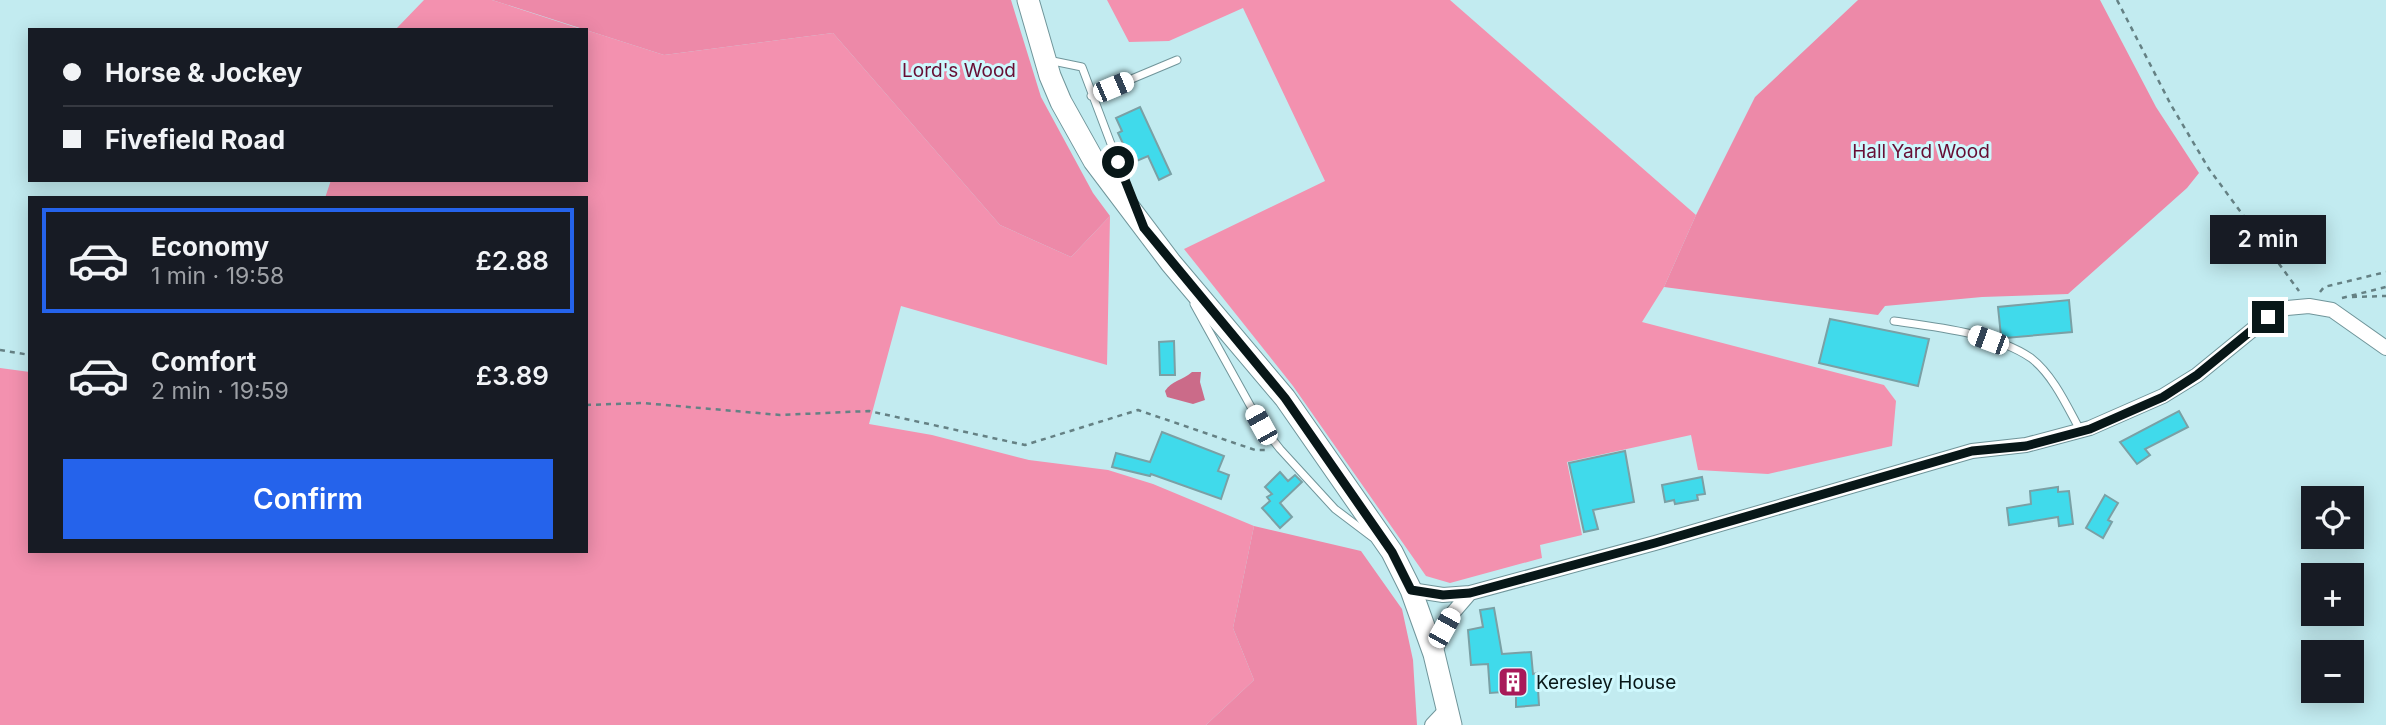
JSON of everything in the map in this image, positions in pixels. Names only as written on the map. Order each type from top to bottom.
[{"type":"main road","points":[[1028,0],[1044,59],[1061,102],[1094,161],[1171,262],[1285,398],[1392,552],[1411,590],[1434,654],[1449,716]]},
{"type":"street","points":[[1411,590],[1443,595],[1470,593],[1655,543],[1972,451],[2026,446],[2080,431],[2163,397],[2197,375],[2268,317],[2287,308],[2309,306],[2332,310],[2386,348]]},
{"type":"street","points":[[1434,654],[1451,615],[1470,593]]},
{"type":"street","points":[[1432,725],[1449,716]]},
{"type":"lane","points":[[1044,59],[1082,67],[1144,228]]},
{"type":"lane","points":[[1091,96],[1177,60]]},
{"type":"lane","points":[[1171,262],[1261,425],[1335,509],[1392,552]]},
{"type":"lane","points":[[1894,321],[1964,331],[2031,359],[2049,377],[2080,431]]},
{"type":"path","points":[[2117,0],[2171,105],[2209,169],[2309,306]]},
{"type":"path","points":[[2309,306],[2324,288],[2386,272]]},
{"type":"path","points":[[2309,306],[2386,287]]},
{"type":"path","points":[[2345,297],[2386,296]]},
{"type":"path","points":[[0,351],[28,355]]},
{"type":"path","points":[[588,405],[643,403],[780,415],[869,411],[1025,445],[1138,410],[1255,450],[1280,449]]},
{"type":"shaded area","points":[[424,0],[492,0],[578,28],[397,28]]},
{"type":"shaded area","points":[[1107,0],[1450,0],[1696,215],[1664,287],[1642,322],[1884,385],[1896,401],[1892,446],[1768,474],[1698,470],[1691,435],[1567,462],[1582,535],[1540,545],[1542,558],[1450,583],[1426,576],[1293,386],[1184,249],[1325,181],[1243,8],[1169,41],[1129,42]]},
{"type":"shaded area","points":[[588,31],[664,55],[833,33],[1000,225],[1071,257],[1110,216],[1107,365],[901,306],[869,424],[932,435],[1029,460],[1108,470],[1153,484],[1254,526],[1233,628],[1254,680],[1206,725],[0,725],[0,368],[28,372],[28,553],[588,553],[588,196],[326,196],[330,182],[588,182]]},
{"type":"shaded area","points":[[1192,372],[1201,372],[1200,382],[1205,400],[1193,404],[1167,397],[1165,391],[1168,388]]},
{"type":"green space","name":"Lord's Wood","points":[[492,0],[1011,0],[1041,97],[1093,193],[1110,216],[1071,257],[1000,225],[833,33],[664,55],[588,31],[588,28],[580,28]]},
{"type":"green space","name":"Hall Yard Wood","points":[[1858,0],[2100,0],[2156,107],[2199,173],[2187,188],[2068,294],[1982,297],[1885,306],[1878,315],[1664,287],[1696,215],[1755,97]]},
{"type":"green space","points":[[1254,526],[1361,551],[1402,609],[1413,660],[1417,725],[1206,725],[1254,680],[1233,628]]},
{"type":"building","points":[[1140,107],[1171,174],[1159,180],[1148,156],[1132,163],[1118,133],[1122,131],[1116,118]]},
{"type":"building","points":[[2069,300],[2072,332],[2005,338],[2001,336],[1998,307]]},
{"type":"building","points":[[1830,319],[1929,339],[1918,386],[1819,363]]},
{"type":"building","points":[[1174,341],[1175,375],[1160,375],[1159,342]]},
{"type":"building","points":[[2179,411],[2188,427],[2145,449],[2150,455],[2137,464],[2120,442]]},
{"type":"building","points":[[1162,432],[1224,456],[1218,471],[1229,475],[1221,499],[1151,474],[1150,476],[1112,467],[1116,453],[1150,462]]},
{"type":"building","points":[[1625,451],[1634,502],[1593,510],[1598,529],[1584,532],[1569,463]]},
{"type":"building","points":[[1280,472],[1288,481],[1295,475],[1302,482],[1280,503],[1292,517],[1280,528],[1262,508],[1270,501],[1267,497],[1272,494],[1265,487]]},
{"type":"building","points":[[1702,477],[1705,494],[1697,495],[1698,500],[1675,504],[1674,500],[1665,502],[1662,485]]},
{"type":"building","points":[[2058,487],[2058,492],[2069,491],[2073,524],[2059,526],[2058,517],[2009,525],[2007,508],[2031,504],[2030,491]]},
{"type":"building","points":[[2105,495],[2118,503],[2108,520],[2112,522],[2103,538],[2086,528]]},
{"type":"building","name":"Keresley House","points":[[1494,608],[1502,654],[1531,652],[1533,674],[1537,673],[1539,705],[1516,707],[1516,691],[1490,693],[1488,664],[1471,665],[1468,630],[1483,627],[1480,610]]},
{"type":"place","name":"Keresley House","points":[[1513,682]]},
{"type":"route","points":[[1118,162],[1144,228],[1285,398],[1392,552],[1411,590],[1443,595],[1470,593],[1655,543],[1972,451],[2026,446],[2090,429],[2163,397],[2197,375],[2268,317]]}]
